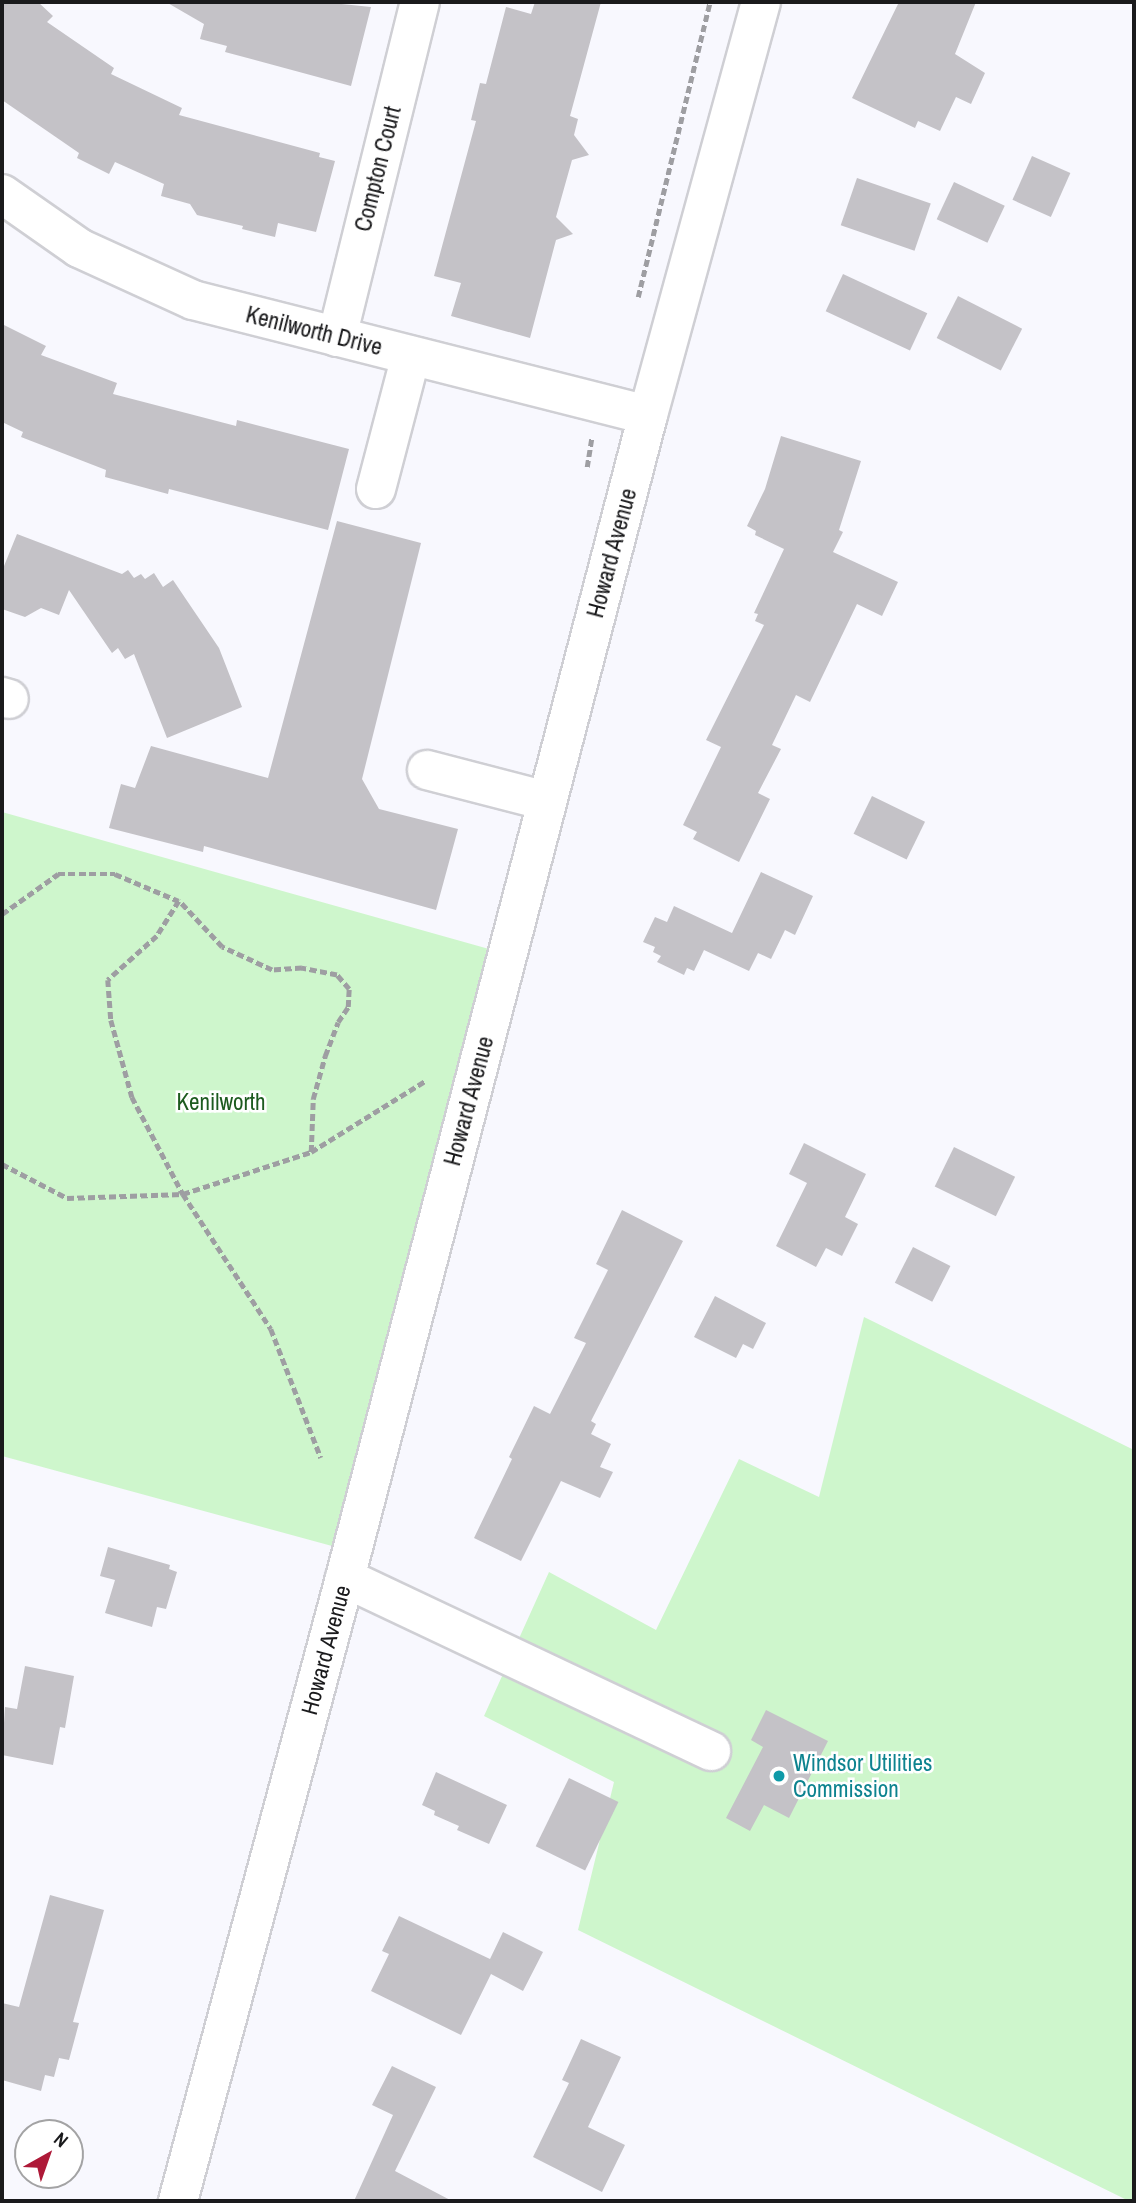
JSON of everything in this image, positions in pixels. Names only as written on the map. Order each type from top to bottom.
[{"type":"street","name":"Compton Court","points":[[337,337],[420,2]]},
{"type":"street","name":"Howard Avenue","points":[[178,2201],[345,1578],[648,415],[761,2]]},
{"type":"street","name":"Kenilworth Drive","points":[[2,194],[79,248],[193,300],[648,415]]},
{"type":"street","points":[[376,489],[411,356]]},
{"type":"street","points":[[427,769],[547,802]]},
{"type":"street","points":[[345,1578],[711,1751]]},
{"type":"path","points":[[636,304],[710,2]]},
{"type":"path","points":[[2,914],[58,874],[115,874],[179,901],[222,947],[272,971],[302,968],[337,975],[349,989],[348,1007],[338,1022],[325,1056],[313,1099],[311,1152]]},
{"type":"path","points":[[179,901],[157,936],[108,980],[111,1020],[132,1097],[183,1194],[271,1329],[321,1458]]},
{"type":"path","points":[[2,1164],[67,1198],[183,1194],[311,1152],[425,1081]]},
{"type":"green space","name":"Kenilworth","points":[[2,812],[489,949],[332,1546],[2,1456]]},
{"type":"green space","points":[[864,1317],[1134,1450],[1134,2201],[1129,2201],[578,1930],[614,1782],[484,1716],[549,1572],[656,1630],[739,1459],[819,1497]]},
{"type":"building","points":[[2,2],[38,2],[53,16],[47,22],[114,68],[111,74],[182,108],[179,115],[320,153],[319,157],[335,161],[316,232],[278,223],[275,237],[242,229],[243,226],[197,215],[190,204],[161,196],[164,184],[115,162],[109,174],[77,158],[79,153],[2,100]]},
{"type":"building","points":[[166,2],[322,2],[371,7],[351,86],[225,52],[227,46],[200,39],[204,24]]},
{"type":"building","points":[[535,2],[601,2],[570,116],[578,119],[574,135],[589,155],[572,160],[556,217],[573,234],[556,240],[530,338],[451,316],[461,283],[434,276],[476,121],[471,120],[480,83],[486,84],[506,7],[531,14]]},
{"type":"building","points":[[899,2],[976,2],[955,54],[985,73],[971,104],[956,97],[940,131],[918,121],[915,128],[852,98]]},
{"type":"building","points":[[1032,156],[1070,173],[1051,217],[1012,200]]},
{"type":"building","points":[[857,178],[931,203],[914,251],[841,225]]},
{"type":"building","points":[[954,182],[1005,206],[987,243],[937,219]]},
{"type":"building","points":[[843,274],[927,313],[910,350],[826,311]]},
{"type":"building","points":[[958,296],[1022,329],[1001,371],[937,338]]},
{"type":"building","points":[[2,324],[46,346],[41,355],[117,383],[113,394],[236,426],[237,420],[349,449],[328,530],[169,489],[168,494],[105,477],[106,470],[21,437],[23,432],[2,422]]},
{"type":"building","points":[[781,436],[861,461],[839,530],[843,532],[833,552],[898,582],[882,616],[857,604],[810,702],[796,695],[772,745],[781,749],[758,793],[770,799],[739,862],[693,839],[697,832],[683,825],[721,747],[706,740],[764,625],[755,621],[758,614],[754,613],[784,549],[755,535],[756,531],[747,526],[765,489]]},
{"type":"building","points":[[337,521],[421,543],[362,779],[379,809],[458,829],[436,910],[204,846],[203,852],[109,828],[121,784],[135,788],[151,746],[268,778]]},
{"type":"building","points":[[17,534],[122,574],[128,570],[134,578],[141,574],[145,579],[154,573],[163,587],[173,580],[219,648],[242,707],[167,738],[134,654],[125,659],[118,648],[112,653],[69,590],[59,615],[41,608],[25,617],[2,609],[2,571]]},
{"type":"building","points":[[872,796],[925,822],[907,860],[854,834]]},
{"type":"building","points":[[761,872],[813,896],[795,935],[785,930],[771,959],[758,953],[749,971],[704,950],[694,971],[687,968],[684,975],[657,962],[661,956],[653,952],[655,947],[643,942],[655,917],[667,922],[674,906],[732,933]]},
{"type":"building","points":[[804,1143],[866,1174],[845,1217],[858,1224],[842,1256],[826,1248],[816,1267],[776,1246],[807,1183],[789,1174]]},
{"type":"building","points":[[954,1147],[1015,1177],[996,1216],[935,1187]]},
{"type":"building","points":[[622,1210],[683,1241],[591,1421],[596,1424],[591,1434],[611,1444],[600,1467],[613,1472],[600,1498],[561,1481],[521,1561],[474,1538],[534,1406],[550,1414],[586,1343],[574,1338],[608,1270],[596,1264]]},
{"type":"building","points":[[913,1247],[950,1266],[932,1302],[895,1283]]},
{"type":"building","points":[[715,1296],[766,1323],[753,1349],[743,1344],[736,1358],[694,1337]]},
{"type":"building","points":[[108,1547],[170,1565],[169,1569],[177,1572],[166,1609],[157,1607],[152,1627],[105,1613],[115,1580],[100,1576]]},
{"type":"building","points":[[25,1666],[74,1676],[65,1728],[60,1727],[53,1765],[2,1755],[5,1707],[17,1709]]},
{"type":"building","name":"Windsor Utilities Commission","points":[[766,1710],[828,1741],[789,1818],[764,1805],[750,1831],[726,1818],[763,1747],[751,1740]]},
{"type":"building","points":[[436,1772],[507,1805],[489,1844],[457,1830],[459,1826],[434,1815],[435,1811],[422,1805]]},
{"type":"building","points":[[569,1778],[618,1802],[585,1870],[536,1846]]},
{"type":"building","points":[[50,1895],[104,1910],[73,2022],[79,2023],[69,2060],[59,2058],[54,2077],[45,2075],[41,2091],[2,2080],[2,2003],[19,2007]]},
{"type":"building","points":[[399,1916],[490,1959],[503,1932],[543,1952],[523,1991],[491,1974],[461,2035],[371,1991],[389,1954],[382,1951]]},
{"type":"building","points":[[581,2039],[621,2057],[588,2127],[625,2145],[602,2192],[533,2157],[569,2083],[562,2080]]},
{"type":"building","points":[[392,2066],[436,2087],[395,2171],[452,2201],[354,2201],[393,2115],[372,2105]]},
{"type":"place","name":"Windsor Utilities Commission","points":[[779,1776]]}]
